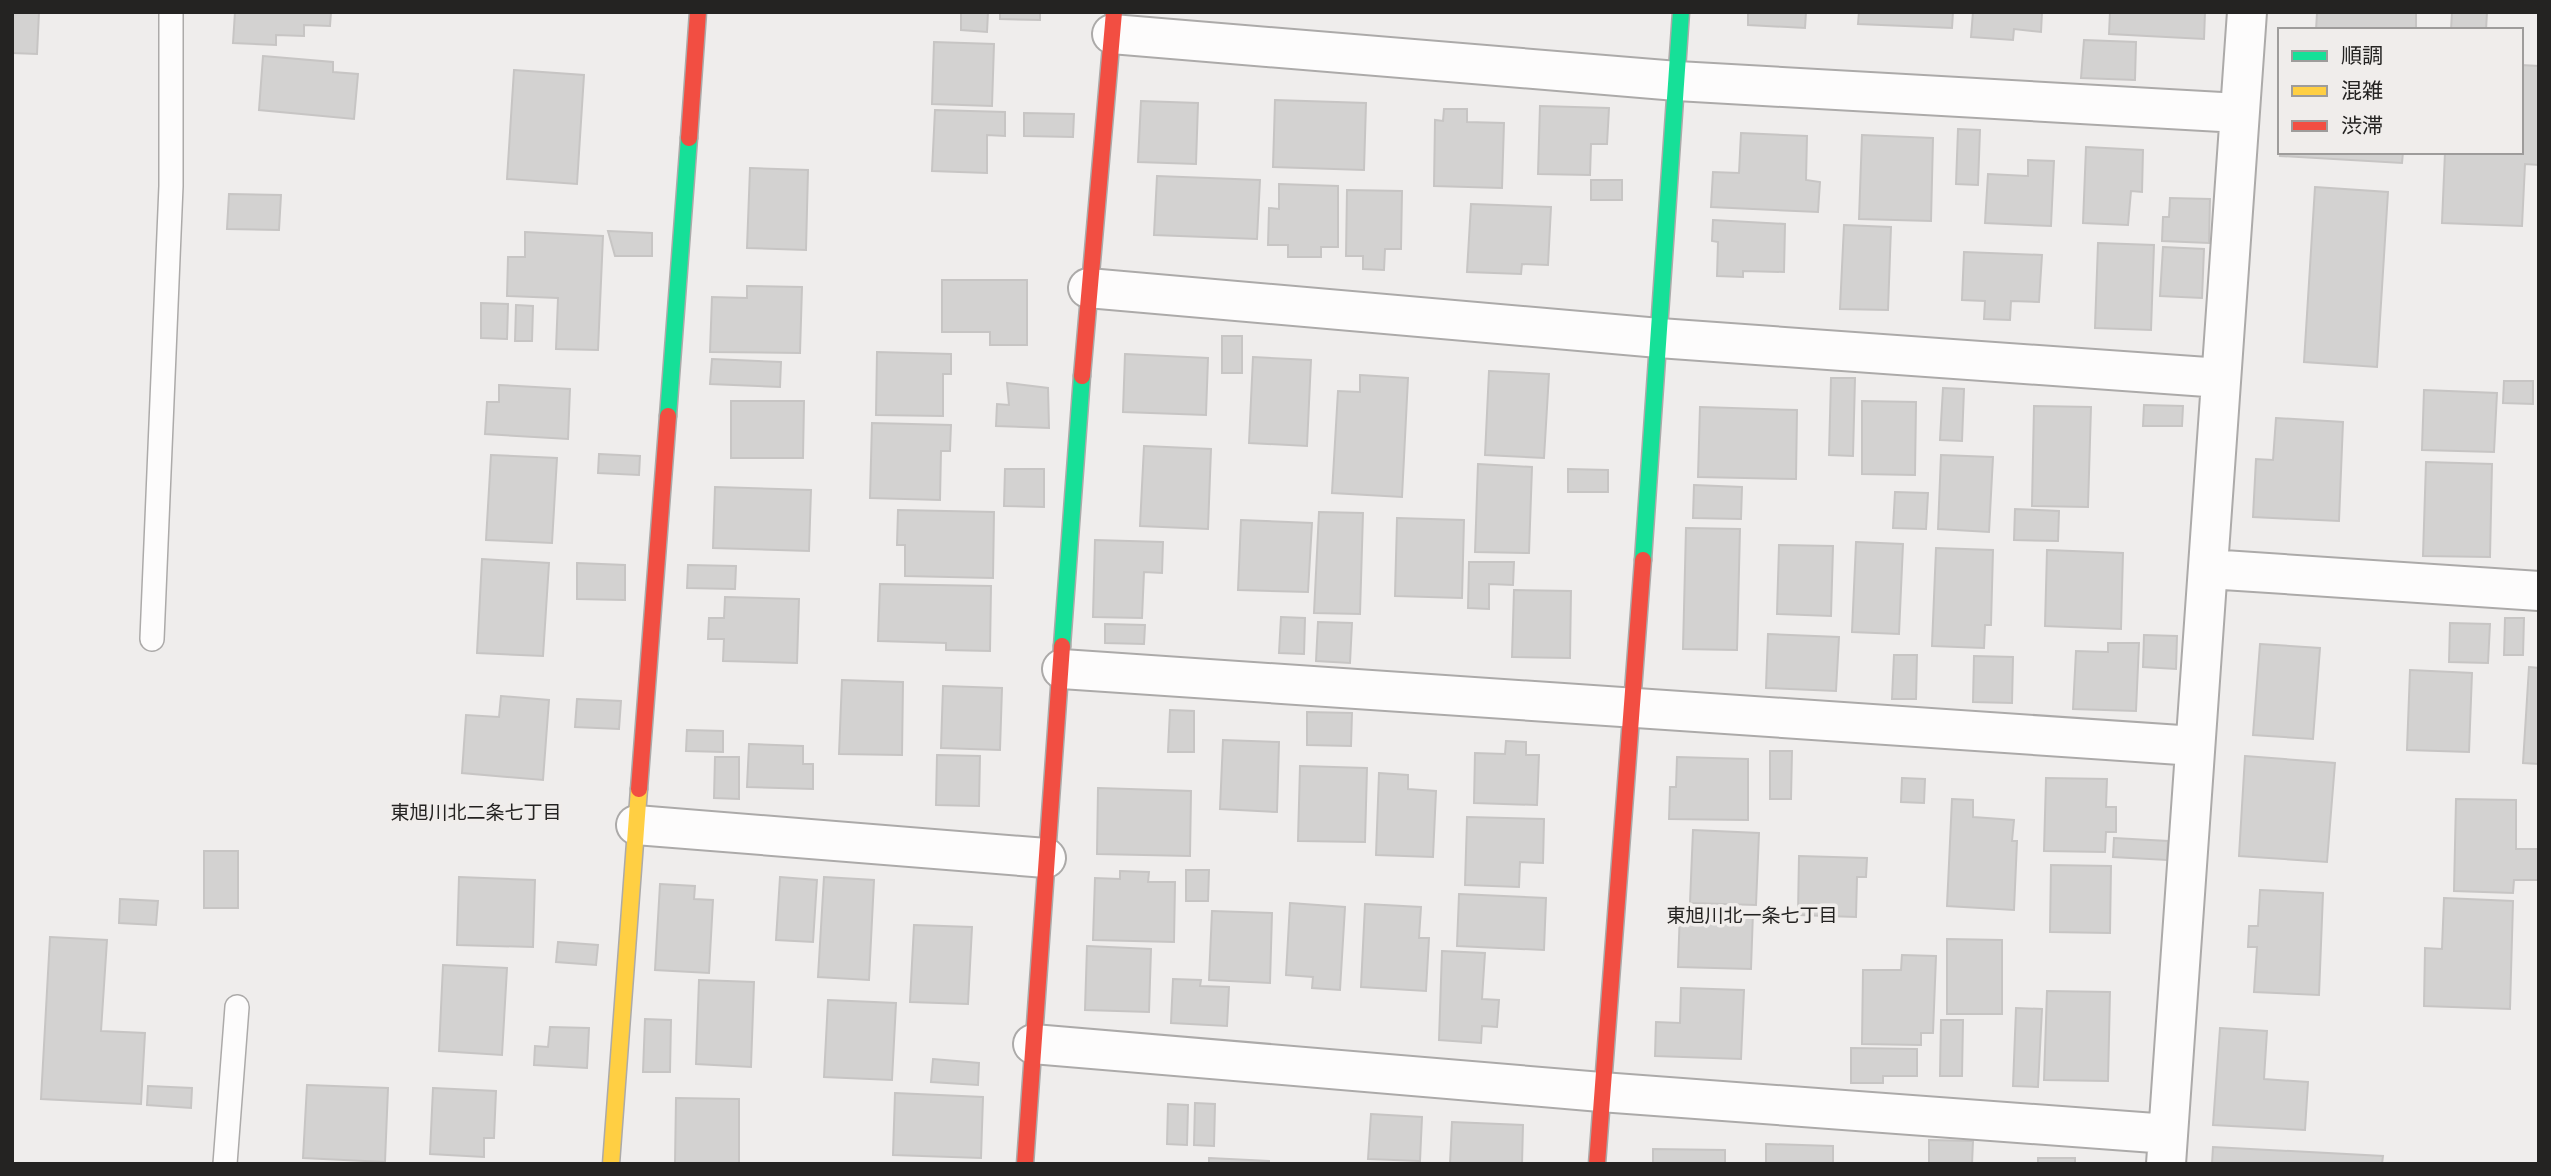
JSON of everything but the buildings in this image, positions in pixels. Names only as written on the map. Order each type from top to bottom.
[{"type":"street","points":[[611,1164],[698,12]]},
{"type":"street","points":[[1597,1164],[1633,707],[1681,12]]},
{"type":"street","points":[[1033,1044],[1601,1092],[2167,1149],[2247,12]]},
{"type":"street","points":[[1025,1164],[1088,288],[1113,23],[1678,81],[2239,113]]},
{"type":"street","points":[[1088,288],[1659,338],[2221,378]]},
{"type":"street","points":[[2208,569],[2539,592]]},
{"type":"street","points":[[1062,668],[2195,746]]},
{"type":"street","points":[[636,825],[1046,858]]},
{"type":"lane","points":[[152,639],[171,186],[171,12]]},
{"type":"lane","points":[[225,1164],[237,1007]]},
{"type":"traffic: fast","points":[[1643,560],[1681,12]]},
{"type":"traffic: fast","points":[[668,416],[689,138]]},
{"type":"traffic: fast","points":[[1062,646],[1082,376]]},
{"type":"traffic: slow","points":[[611,1164],[639,789]]},
{"type":"traffic: jam","points":[[689,138],[698,12]]},
{"type":"traffic: jam","points":[[1082,376],[1114,12]]},
{"type":"traffic: jam","points":[[639,789],[668,416]]},
{"type":"traffic: jam","points":[[1597,1164],[1643,560]]},
{"type":"traffic: jam","points":[[1025,1164],[1062,646]]},
{"type":"district","name":"東旭川北二条七丁目","points":[[476,812]]},
{"type":"district","name":"東旭川北一条七丁目","points":[[1752,915]]}]
